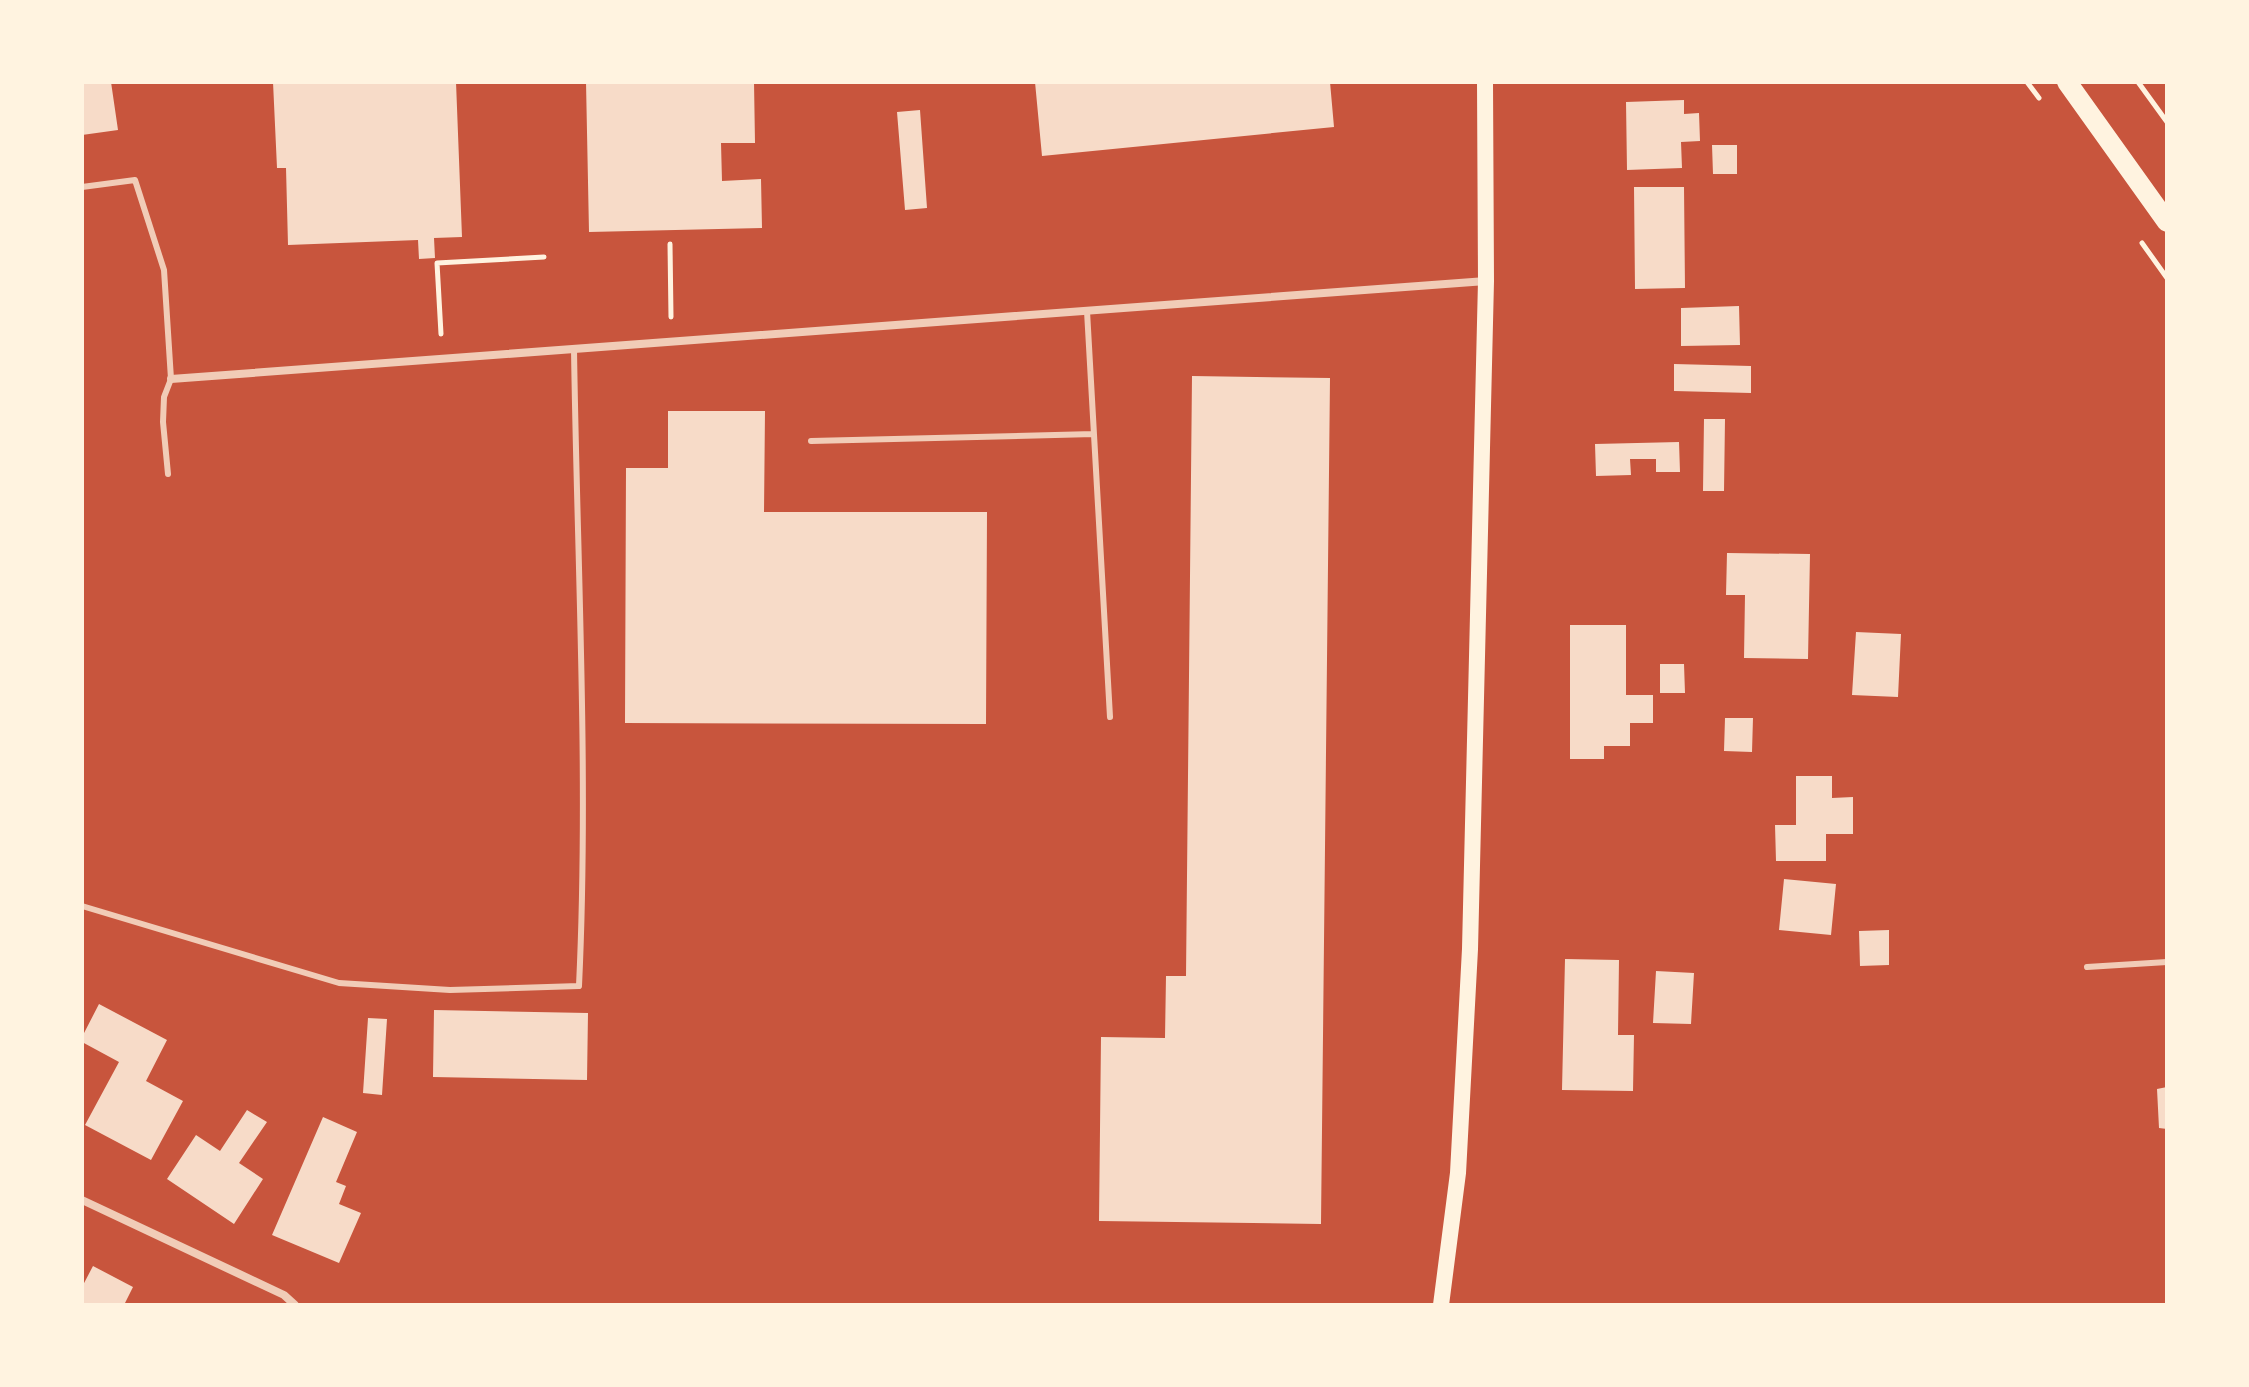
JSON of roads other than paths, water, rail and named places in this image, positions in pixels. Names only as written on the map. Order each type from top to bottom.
[{"type":"main road","points":[[1441,1305],[1458,1173],[1470,949],[1486,281],[1485,82]]},
{"type":"main road","points":[[2067,82],[2167,222]]},
{"type":"street","points":[[171,379],[1486,281]]},
{"type":"street","points":[[82,1200],[284,1295],[295,1305]]},
{"type":"lane","points":[[82,187],[135,180],[164,270],[171,379],[164,397],[163,422],[168,474]]},
{"type":"lane","points":[[1087,311],[1110,717]]},
{"type":"lane","points":[[82,906],[339,983],[450,990],[579,986],[582,726],[574,349]]},
{"type":"lane","points":[[811,441],[1094,434]]},
{"type":"lane","points":[[2087,967],[2167,962]]}]
